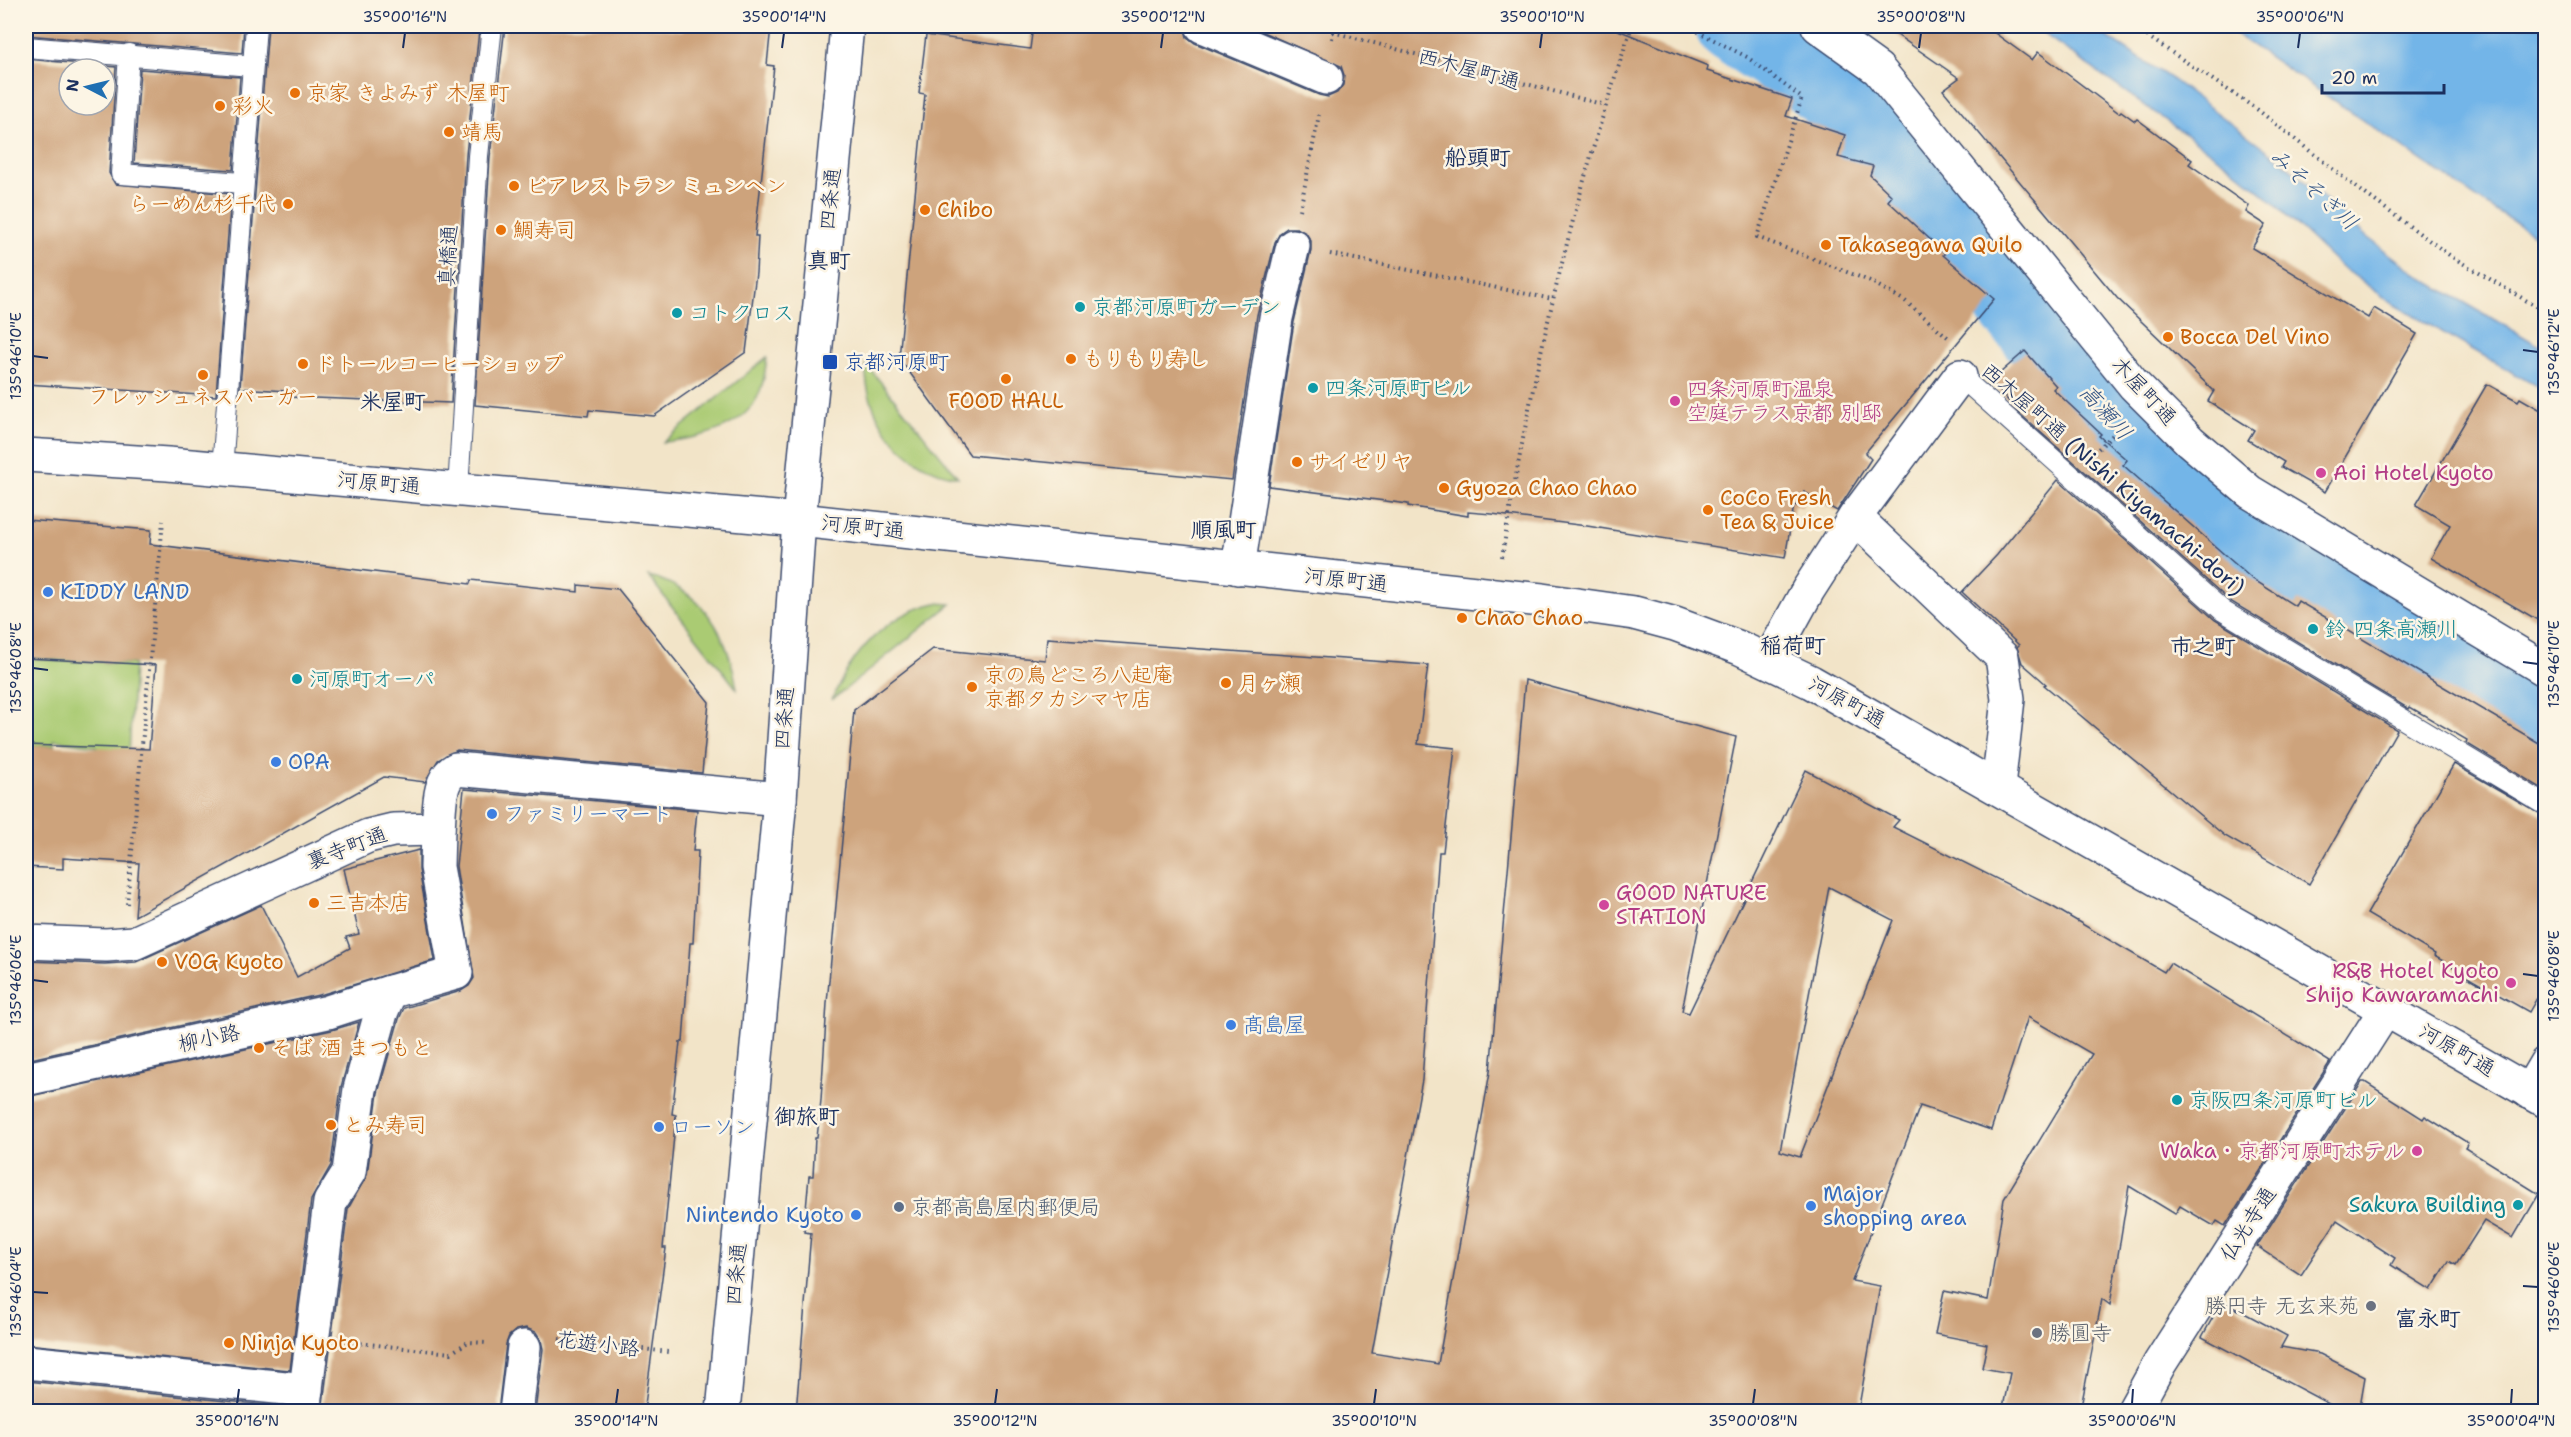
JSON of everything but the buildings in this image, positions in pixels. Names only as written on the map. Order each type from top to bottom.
[{"type":"street","name":"四条通","points":[[723,1412],[780,799],[799,520],[847,26]]},
{"type":"street","points":[[1202,26],[1326,78]]},
{"type":"street","name":"木屋町通","points":[[1820,26],[1878,69],[2134,385],[2190,441],[2250,492],[2546,670]]},
{"type":"street","points":[[1238,568],[1276,318],[1293,246]]},
{"type":"street","points":[[1769,661],[1808,590],[1855,517],[1959,376]]},
{"type":"street","name":"河原町通","points":[[26,455],[799,520],[1496,597],[1542,600],[1634,613],[1709,635],[1811,682],[2537,1096]]},
{"type":"street","points":[[1855,517],[2002,657],[2008,699],[1998,787]]},
{"type":"street","points":[[438,829],[443,784],[448,773],[456,769],[780,799]]},
{"type":"street","name":"裏寺町通","points":[[26,942],[124,944],[146,939],[368,836],[393,830],[438,829]]},
{"type":"street","name":"柳小路","points":[[26,1079],[328,1012],[456,972],[437,867],[438,829]]},
{"type":"street","points":[[26,1362],[304,1401],[330,1202],[349,1172],[360,1089],[390,992]]},
{"type":"street","name":"仏光寺通","points":[[2133,1412],[2160,1363],[2386,1009]]},
{"type":"street","points":[[2537,1096],[2546,1063]]},
{"type":"street","name":"花遊小路","points":[[516,1412],[524,1347]]},
{"type":"lane","points":[[222,470],[242,183],[256,26]]},
{"type":"lane","name":"真橋通","points":[[458,490],[478,156],[492,26]]},
{"type":"lane","points":[[26,46],[251,66]]},
{"type":"lane","points":[[129,54],[121,174],[242,183]]},
{"type":"lane","name":"西木屋町通 (Nishi Kiyamachi-dori)","points":[[1959,376],[2223,611],[2546,804]]},
{"type":"path","points":[[1334,26],[1293,246],[1552,299]]},
{"type":"path","points":[[1496,597],[1527,417],[1552,299],[1605,105],[1632,26]]},
{"type":"path","name":"西木屋町通 (Nishi Kiyamachi-dori)","points":[[1687,26],[1747,57],[1802,98],[1757,237],[1870,281],[1905,301],[1957,345],[1959,376]]},
{"type":"path","points":[[2132,26],[2258,110],[2353,185],[2452,257],[2546,312]]},
{"type":"path","name":"西木屋町通","points":[[1333,32],[1605,105]]},
{"type":"path","points":[[2099,448],[2128,421]]},
{"type":"path","points":[[124,944],[163,521]]},
{"type":"path","name":"花遊小路","points":[[524,1347],[548,1337],[668,1352]]},
{"type":"path","points":[[312,1338],[451,1353],[468,1342],[524,1347]]},
{"type":"green space","points":[[767,357],[764,378],[757,398],[740,418],[716,431],[663,442]]},
{"type":"green space","points":[[866,364],[958,477],[921,464],[891,437],[872,403],[867,383]]},
{"type":"green space","points":[[648,576],[668,582],[699,604],[720,634],[728,651],[737,689]]},
{"type":"green space","points":[[936,603],[951,604],[832,700],[849,667],[872,638],[901,616]]},
{"type":"green space","points":[[26,658],[134,664],[125,826],[93,825],[97,746],[54,740],[54,746],[26,745]]},
{"type":"water","points":[[2033,26],[2091,26],[2173,80],[2283,162],[2368,238],[2422,278],[2545,349],[2545,391],[2395,305],[2338,264],[2266,196],[2230,166]]},
{"type":"water","points":[[2224,26],[2545,26],[2545,241],[2496,211]]},
{"type":"waterway","name":"高瀬川","points":[[1732,26],[1819,83],[1880,145],[2106,416],[2203,512],[2237,541],[2282,571],[2546,722]]},
{"type":"place","name":"京家 きよみず 木屋町","points":[[295,93]]},
{"type":"place","name":"彩火","points":[[220,106]]},
{"type":"place","name":"靖馬","points":[[449,132]]},
{"type":"place","name":"ビアレストラン ミュンヘン","points":[[514,186]]},
{"type":"place","name":"らーめん杉千代","points":[[288,204]]},
{"type":"place","name":"Chibo","points":[[925,210]]},
{"type":"place","name":"鯛寿司","points":[[501,230]]},
{"type":"place","name":"Takasegawa Quilo","points":[[1826,245]]},
{"type":"place","name":"京都河原町ガーデン","points":[[1080,307]]},
{"type":"place","name":"コトクロス","points":[[677,313]]},
{"type":"place","name":"Bocca Del Vino","points":[[2168,337]]},
{"type":"place","name":"もりもり寿し","points":[[1071,359]]},
{"type":"place","name":"京都河原町","points":[[830,362]]},
{"type":"place","name":"ドトールコーヒーショップ","points":[[303,364]]},
{"type":"place","name":"フレッシュネスバーガー","points":[[203,375]]},
{"type":"place","name":"FOOD HALL","points":[[1006,379]]},
{"type":"place","name":"四条河原町ビル","points":[[1313,388]]},
{"type":"place","name":"四条河原町温泉 空庭テラス京都 別邸","points":[[1675,401]]},
{"type":"place","name":"サイゼリヤ","points":[[1297,462]]},
{"type":"place","name":"Aoi Hotel Kyoto","points":[[2321,473]]},
{"type":"place","name":"Gyoza Chao Chao","points":[[1444,488]]},
{"type":"place","name":"CoCo Fresh Tea & Juice","points":[[1708,510]]},
{"type":"place","name":"KIDDY LAND","points":[[48,592]]},
{"type":"place","name":"Chao Chao","points":[[1462,618]]},
{"type":"place","name":"鈴 四条高瀬川","points":[[2313,629]]},
{"type":"place","name":"河原町オーパ","points":[[297,679]]},
{"type":"place","name":"月ヶ瀬","points":[[1226,683]]},
{"type":"place","name":"京の鳥どころ八起庵 京都タカシマヤ店","points":[[972,687]]},
{"type":"place","name":"OPA","points":[[276,762]]},
{"type":"place","name":"ファミリーマート","points":[[492,814]]},
{"type":"place","name":"三吉本店","points":[[314,903]]},
{"type":"place","name":"GOOD NATURE STATION","points":[[1604,905]]},
{"type":"place","name":"VOG Kyoto","points":[[162,962]]},
{"type":"place","name":"R&B Hotel Kyoto Shijo Kawaramachi","points":[[2511,983]]},
{"type":"place","name":"髙島屋","points":[[1231,1025]]},
{"type":"place","name":"そば 酒 まつもと","points":[[259,1048]]},
{"type":"place","name":"京阪四条河原町ビル","points":[[2177,1100]]},
{"type":"place","name":"とみ寿司","points":[[331,1125]]},
{"type":"place","name":"ローソン","points":[[659,1127]]},
{"type":"place","name":"Waka・京都河原町ホテル","points":[[2417,1151]]},
{"type":"place","name":"Sakura Building","points":[[2518,1205]]},
{"type":"place","name":"Major shopping area","points":[[1811,1206]]},
{"type":"place","name":"京都高島屋内郵便局","points":[[899,1207]]},
{"type":"place","name":"Nintendo Kyoto","points":[[856,1215]]},
{"type":"place","name":"勝円寺 无玄来苑","points":[[2371,1306]]},
{"type":"place","name":"勝圓寺","points":[[2037,1333]]},
{"type":"place","name":"Ninja Kyoto","points":[[229,1343]]},
{"type":"district","name":"船頭町","points":[[1478,157]]},
{"type":"district","name":"真町","points":[[829,260]]},
{"type":"district","name":"米屋町","points":[[393,401]]},
{"type":"district","name":"順風町","points":[[1224,529]]},
{"type":"district","name":"稲荷町","points":[[1793,645]]},
{"type":"district","name":"市之町","points":[[2203,646]]},
{"type":"district","name":"御旅町","points":[[807,1116]]},
{"type":"district","name":"富永町","points":[[2428,1318]]},
{"type":"water label","name":"みそそぎ川","points":[[2314,189]]}]
